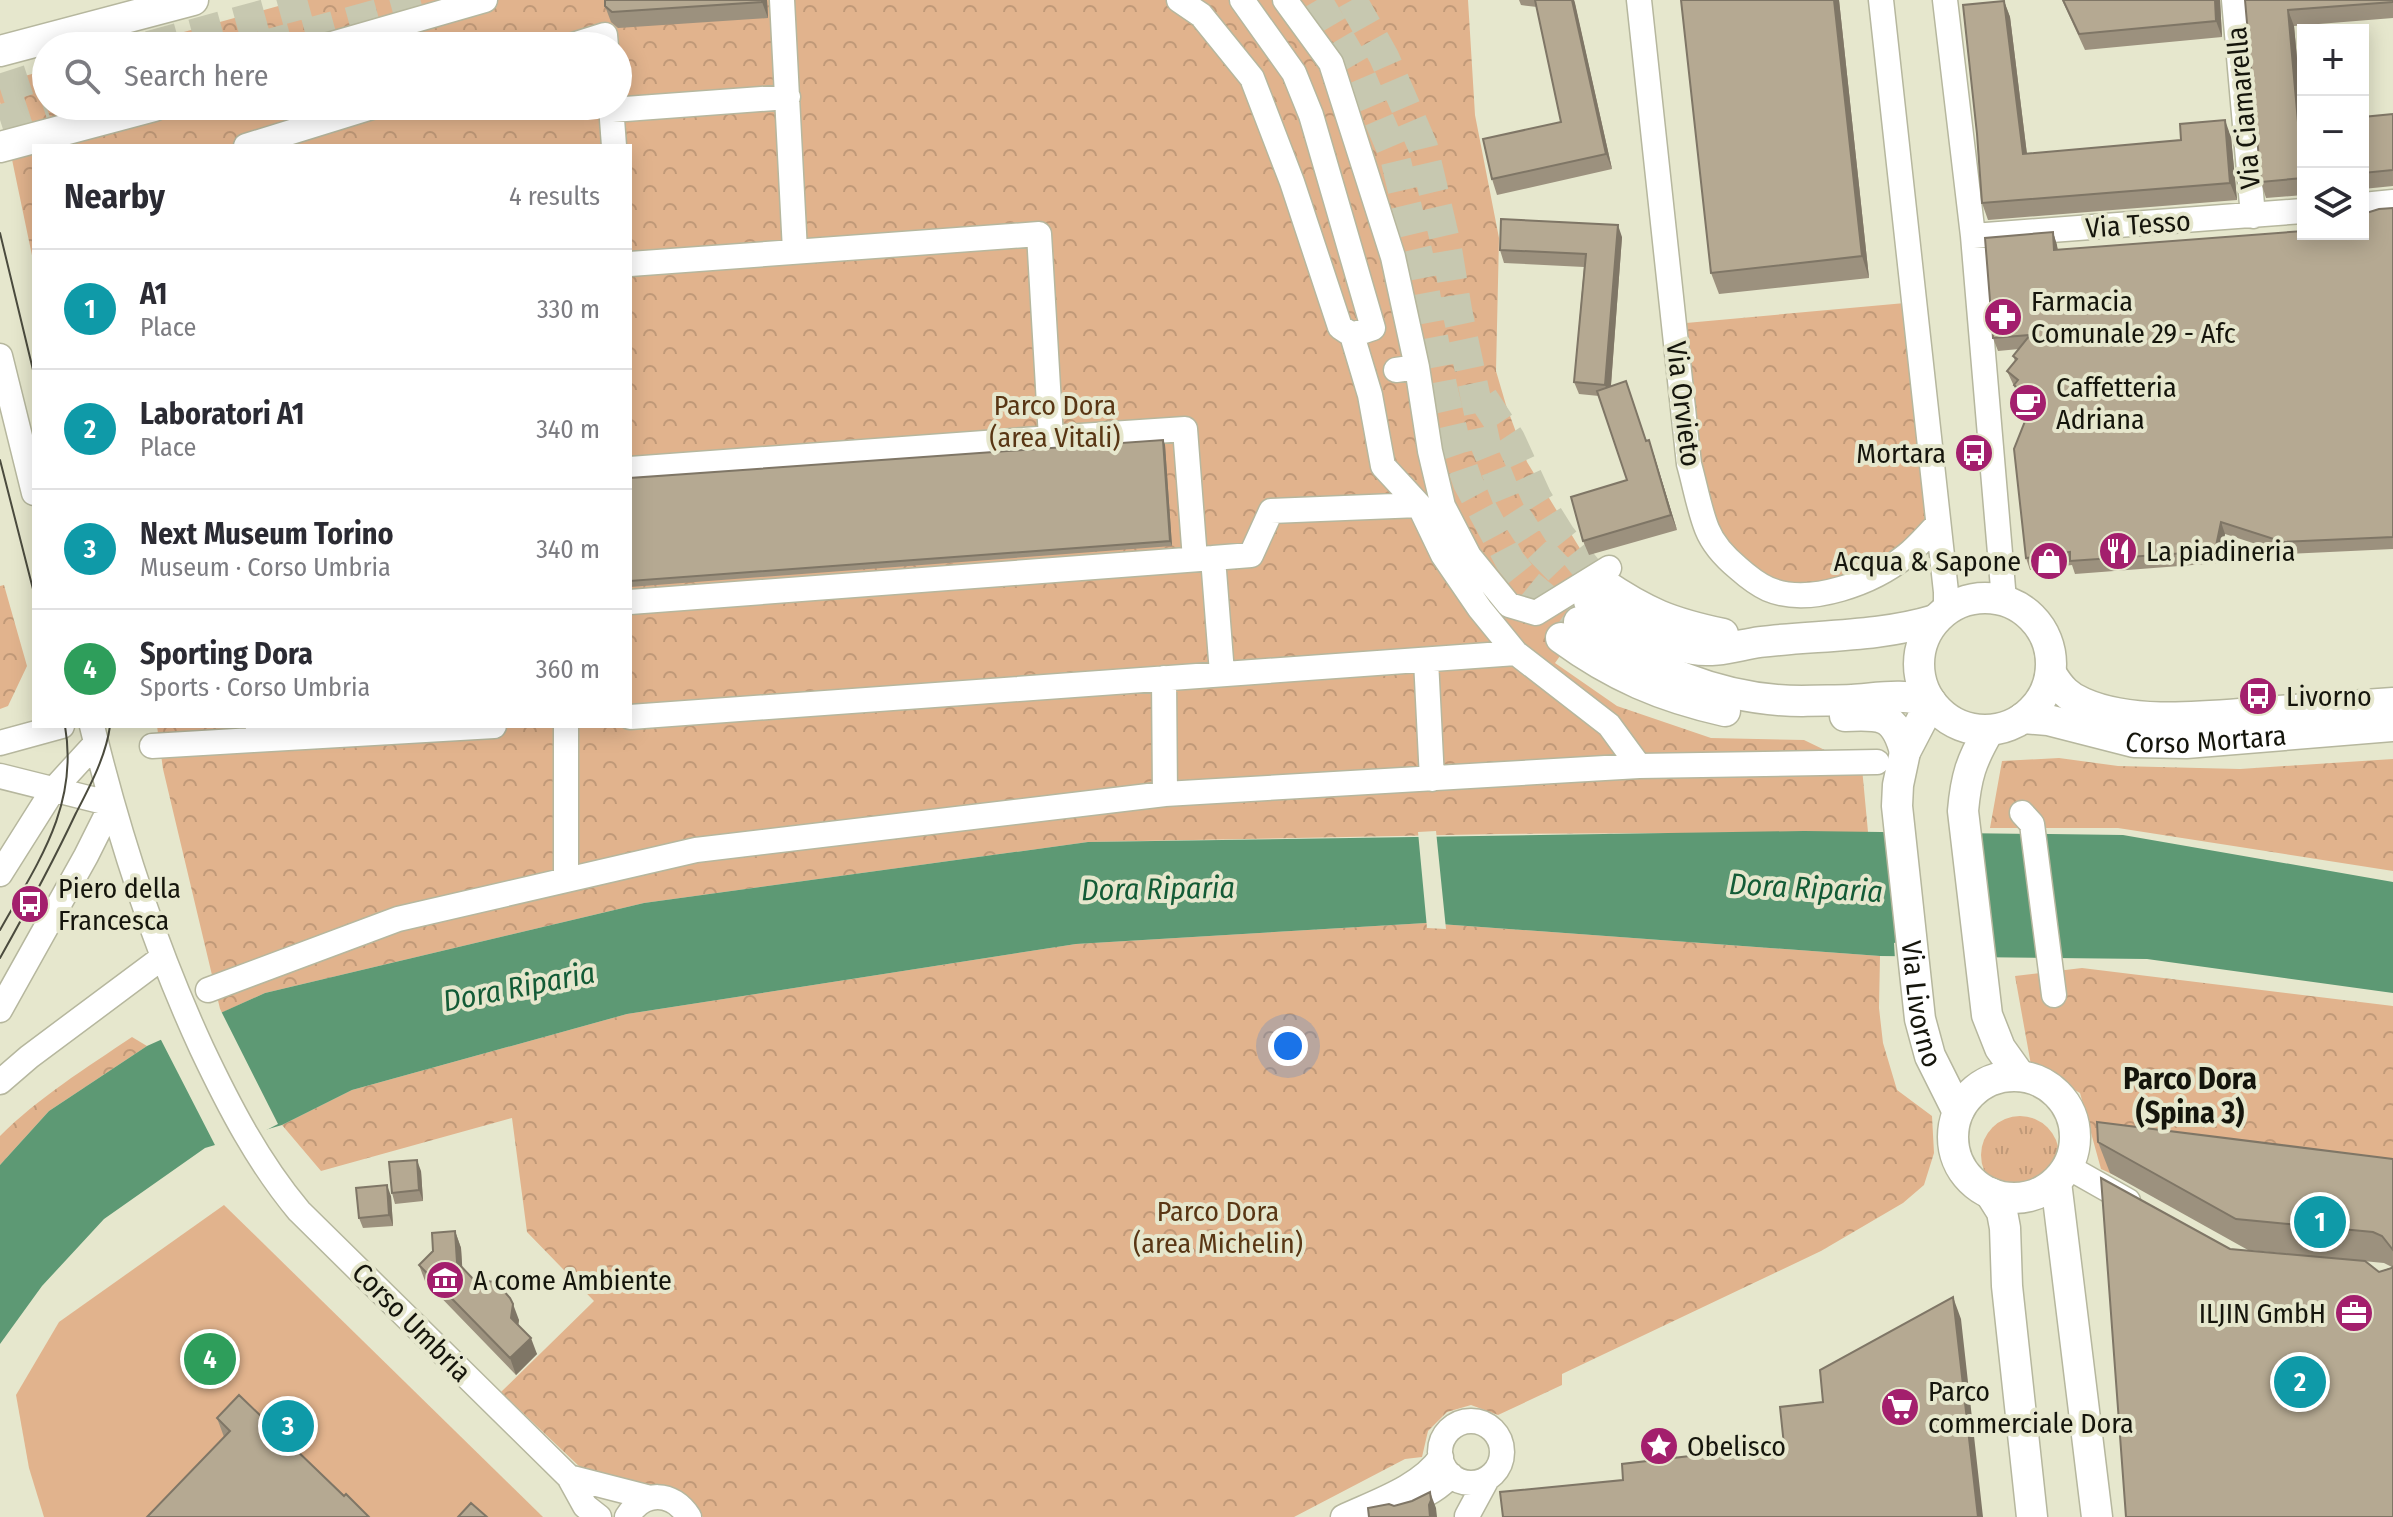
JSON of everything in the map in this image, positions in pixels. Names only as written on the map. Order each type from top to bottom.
[{"type":"main road","points":[[72,32],[193,0]]},
{"type":"main road","points":[[0,51],[32,43]]},
{"type":"main road","points":[[0,147],[101,120]]},
{"type":"main road","points":[[1588,602],[1617,622],[1652,638],[1695,650],[1904,630],[1941,615],[1960,602],[1978,597],[2004,600],[2028,615],[2049,654],[2052,675],[2042,698],[2032,711],[2023,718],[1988,732],[1969,729],[1941,713],[1931,702],[1919,668],[1927,633],[1941,615]]},
{"type":"main road","points":[[1588,602],[1615,645],[1697,685],[1797,701],[1904,695],[1931,702]]},
{"type":"main road","points":[[1588,602],[1592,661],[1635,684],[1684,702],[1749,716],[1880,716],[1895,727],[1891,757]]},
{"type":"main road","name":"Corso Mortara","points":[[2052,675],[2062,690],[2076,700],[2131,715],[2210,716],[2393,703]]},
{"type":"main road","name":"Via Livorno","points":[[1931,702],[1891,757],[1898,785],[1897,806],[1920,1019],[1927,1049],[1958,1112]]},
{"type":"main road","name":"Corso Mortara","points":[[2023,718],[2048,720],[2134,742],[2186,743],[2393,726]]},
{"type":"main road","points":[[1988,732],[1969,771],[1963,811],[1987,1015],[2000,1048],[2020,1076]]},
{"type":"main road","points":[[2020,1076],[2043,1083],[2056,1093],[2073,1120],[2075,1136],[2073,1152],[2062,1174],[2049,1188],[2026,1197],[2012,1198],[1990,1193],[1973,1183],[1957,1160],[1953,1144],[1954,1128],[1958,1112],[1966,1100],[1982,1086],[1995,1079],[2020,1076]]},
{"type":"main road","points":[[2062,1174],[2097,1517]]},
{"type":"main road","points":[[1990,1193],[2002,1212],[2005,1228],[2007,1286],[2032,1517]]},
{"type":"street","points":[[374,32],[485,0]]},
{"type":"street","points":[[782,0],[795,251]]},
{"type":"street","points":[[1179,0],[1201,15],[1252,78],[1292,182],[1340,327],[1352,335],[1370,395],[1383,466],[1419,505],[1443,555],[1480,609],[1516,653],[1609,725],[1639,766]]},
{"type":"street","points":[[1242,0],[1294,73],[1311,115],[1373,328],[1352,335]]},
{"type":"street","points":[[1285,0],[1331,63],[1393,257],[1406,368],[1443,506],[1469,556],[1509,605],[1536,613],[1588,602]]},
{"type":"street","name":"Via Orvieto","points":[[1639,0],[1689,464],[1708,531],[1726,558],[1747,577],[1770,590],[1798,594],[1850,586],[1880,573],[1907,555],[1938,524]]},
{"type":"street","points":[[1881,0],[1946,592],[1941,615]]},
{"type":"street","points":[[1945,0],[1973,236],[2004,600]]},
{"type":"street","name":"Via Ciamarella","points":[[2234,0],[2253,216]]},
{"type":"street","points":[[632,107],[788,97]]},
{"type":"street","points":[[0,137],[60,120]]},
{"type":"street","points":[[252,144],[330,120]]},
{"type":"street","points":[[613,120],[614,144]]},
{"type":"street","points":[[2369,204],[2393,202]]},
{"type":"street","name":"Via Tesso","points":[[1973,236],[2297,212]]},
{"type":"street","points":[[632,264],[1039,234],[1051,438]]},
{"type":"street","points":[[0,356],[32,485]]},
{"type":"street","points":[[632,469],[1185,429],[1222,673]]},
{"type":"street","points":[[632,602],[1251,555],[1271,511],[1419,505]]},
{"type":"street","points":[[632,717],[1516,653]]},
{"type":"street","points":[[1426,660],[1432,779]]},
{"type":"street","points":[[1164,678],[1165,794]]},
{"type":"street","points":[[0,743],[55,728]]},
{"type":"street","points":[[152,746],[257,733],[426,728]]},
{"type":"street","points":[[566,728],[566,879]]},
{"type":"street","points":[[5,866],[53,790],[94,734]]},
{"type":"street","points":[[0,1082],[163,957],[112,804],[94,734]]},
{"type":"street","points":[[208,990],[398,919],[696,850],[1165,794],[1639,766],[1891,757]]},
{"type":"street","points":[[0,776],[112,804]]},
{"type":"street","points":[[0,1010],[112,804]]},
{"type":"street","points":[[2022,813],[2032,824],[2054,995]]},
{"type":"street","points":[[0,833],[5,866]]},
{"type":"street","name":"Corso Umbria","points":[[163,957],[225,1098],[261,1161],[299,1211],[569,1477],[585,1506],[599,1517]]},
{"type":"street","points":[[2062,1174],[2149,1213]]},
{"type":"street","points":[[1343,1517],[1419,1479],[1434,1467],[1450,1471],[1477,1483],[1487,1479],[1500,1463],[1501,1443],[1489,1427],[1479,1422],[1459,1424],[1450,1429],[1441,1447],[1450,1471],[1462,1505],[1467,1516]]},
{"type":"street","points":[[1380,1517],[1432,1491],[1450,1471]]},
{"type":"street","points":[[569,1477],[651,1498],[664,1497],[675,1501],[690,1516]]},
{"type":"street","points":[[1467,1516],[1487,1479]]},
{"type":"street","points":[[627,1517],[634,1507],[651,1498]]},
{"type":"green space","name":"Parco Dora (area Vitali)","points":[[300,0],[1468,0],[1475,115],[1499,238],[1496,371],[1527,462],[1606,591],[1555,663],[1617,706],[1711,738],[1804,740],[1862,768],[1868,832],[1499,834],[1088,842],[644,903],[265,993],[221,1013],[163,769],[157,728],[632,728],[632,144],[32,144],[32,255],[0,102],[0,83],[32,74],[32,120],[632,120],[632,32],[184,32]]},
{"type":"green space","points":[[1905,303],[1931,522],[1885,563],[1835,584],[1770,584],[1736,555],[1716,528],[1696,467],[1686,323]]},
{"type":"green space","points":[[4,585],[27,666],[8,706],[0,709],[0,586]]},
{"type":"green space","points":[[2059,758],[2118,766],[2240,769],[2393,759],[2393,871],[2118,828],[1990,828],[2002,761]]},
{"type":"green space","name":"Parco Dora (area Michelin)","points":[[1426,923],[1880,956],[1879,1008],[1883,1043],[1897,1090],[1932,1116],[1934,1153],[1924,1185],[1903,1203],[1821,1251],[1562,1374],[1562,1385],[1498,1415],[1471,1405],[1447,1412],[1428,1431],[1422,1457],[1405,1459],[1294,1517],[703,1517],[678,1497],[600,1486],[501,1392],[594,1301],[527,1232],[512,1118],[321,1171],[282,1125],[352,1090],[627,1014],[1076,944]]},
{"type":"green space","points":[[2082,968],[2393,1006],[2393,1191],[2240,1233],[2101,1169],[2080,1093],[2031,1065],[2015,976]]},
{"type":"green space","points":[[132,1037],[147,1046],[49,1111],[0,1165],[0,1136],[46,1096]]},
{"type":"green space","points":[[2020,1116],[2035,1119],[2052,1133],[2059,1155],[2056,1170],[2042,1187],[2020,1194],[2005,1191],[1988,1177],[1981,1155],[1984,1140],[1998,1123]]},
{"type":"green space","points":[[224,1205],[543,1517],[44,1517],[29,1468],[16,1395],[59,1322]]},
{"type":"water","name":"Dora Riparia","points":[[1804,831],[2123,835],[2393,882],[2393,993],[2147,959],[1880,956],[1426,923],[1076,944],[627,1014],[352,1090],[282,1125],[205,1148],[104,1219],[42,1286],[0,1344],[0,1165],[49,1111],[147,1046],[265,993],[644,903],[1088,842]]},
{"type":"pier","points":[[1885,829],[1976,830],[1991,951],[1995,951],[1996,961],[1895,960],[1894,943],[1898,942]]},
{"type":"pier","points":[[1436,831],[1446,929],[1427,928],[1418,832]]},
{"type":"pier","points":[[220,1009],[278,1124],[247,1140],[217,1149],[159,1036]]},
{"type":"building","points":[[605,0],[762,2],[612,12],[605,6]]},
{"type":"building","points":[[1535,0],[1572,0],[1606,154],[1492,179],[1483,139],[1561,122]]},
{"type":"building","points":[[1681,0],[1834,0],[1862,256],[1711,273]]},
{"type":"building","points":[[2063,0],[2215,0],[2216,21],[2079,34]]},
{"type":"building","points":[[2245,0],[2393,0],[2288,10],[2297,111],[2297,179],[2261,182]]},
{"type":"building","points":[[2004,1],[2023,154],[2181,140],[2180,124],[2225,120],[2230,183],[1982,203],[1963,5]]},
{"type":"building","points":[[2393,114],[2393,170],[2369,172],[2369,116]]},
{"type":"building","points":[[2393,208],[2393,537],[2283,542],[2221,522],[2215,551],[2070,561],[2070,552],[2026,558],[2014,449],[2033,401],[2014,385],[2018,380],[2007,371],[2017,359],[2013,356],[2030,335],[1993,338],[1985,238],[2053,232],[2054,250],[2297,231],[2297,240],[2369,240],[2369,212]]},
{"type":"building","points":[[1501,219],[1618,225],[1605,385],[1574,382],[1586,254],[1500,250]]},
{"type":"building","points":[[1626,381],[1646,441],[1649,440],[1671,515],[1583,541],[1571,497],[1627,480],[1597,391]]},
{"type":"building","points":[[1163,440],[1170,541],[632,581],[632,478]]},
{"type":"building","points":[[2097,1122],[2393,1159],[2393,1250],[2382,1236],[2373,1232],[2236,1219],[2098,1142]]},
{"type":"building","points":[[417,1160],[419,1190],[392,1193],[389,1162]]},
{"type":"building","points":[[2101,1178],[2230,1249],[2365,1261],[2379,1272],[2393,1266],[2393,1517],[2126,1517]]},
{"type":"building","points":[[387,1185],[389,1215],[359,1218],[356,1188]]},
{"type":"building","name":"A come Ambiente","points":[[455,1231],[457,1262],[474,1280],[496,1282],[513,1304],[511,1318],[531,1338],[510,1358],[419,1265],[433,1251],[432,1233]]},
{"type":"building","name":"Parco commerciale Dora","points":[[1953,1297],[1978,1517],[1503,1517],[1500,1492],[1623,1480],[1622,1464],[1784,1445],[1780,1407],[1823,1402],[1820,1370]]},
{"type":"building","points":[[239,1395],[369,1517],[147,1517],[230,1431],[217,1418]]},
{"type":"building","points":[[1430,1492],[1430,1517],[1369,1517],[1368,1508],[1394,1506]]},
{"type":"building","points":[[471,1503],[487,1517],[458,1517]]},
{"type":"tunnel","points":[[200,32],[317,0]]},
{"type":"tunnel","points":[[313,32],[429,0]]},
{"type":"tunnel","points":[[1317,0],[1358,70],[1395,157],[1418,255],[1442,386],[1468,483],[1510,561],[1529,585],[1579,622]]},
{"type":"tunnel","points":[[1352,0],[1384,57],[1423,147],[1447,249],[1486,446],[1511,508],[1535,545],[1589,601]]},
{"type":"tunnel","points":[[0,89],[32,79]]},
{"type":"tunnel","points":[[0,120],[32,110]]},
{"type":"tunnel","points":[[1483,398],[1510,439],[1537,498],[1560,535],[1602,583]]},
{"type":"tram line","points":[[0,233],[32,366]]},
{"type":"tram line","points":[[0,460],[32,585]]},
{"type":"tram line","points":[[0,930],[52,833],[66,782],[65,728]]},
{"type":"tram line","points":[[0,958],[92,782],[110,728]]},
{"type":"place","name":"Farmacia Comunale 29 - Afc","points":[[2003,317]]},
{"type":"place","name":"Caffetteria Adriana","points":[[2028,403]]},
{"type":"place","name":"Mortara","points":[[1974,453]]},
{"type":"place","name":"La piadineria","points":[[2118,551]]},
{"type":"place","name":"Acqua & Sapone","points":[[2049,561]]},
{"type":"place","name":"Livorno","points":[[2258,696]]},
{"type":"place","name":"Piero della Francesca","points":[[30,904]]},
{"type":"place","name":"A1","points":[[2320,1222]]},
{"type":"place","name":"A come Ambiente","points":[[445,1280]]},
{"type":"place","name":"ILJIN GmbH","points":[[2354,1313]]},
{"type":"place","name":"Sporting Dora","points":[[210,1359]]},
{"type":"place","name":"Laboratori A1","points":[[2300,1382]]},
{"type":"place","name":"Parco commerciale Dora","points":[[1900,1407]]},
{"type":"place","name":"Next Museum Torino","points":[[288,1426]]},
{"type":"place","name":"Obelisco","points":[[1659,1446]]},
{"type":"district","name":"Parco Dora (Spina 3)","points":[[2190,1096]]}]
